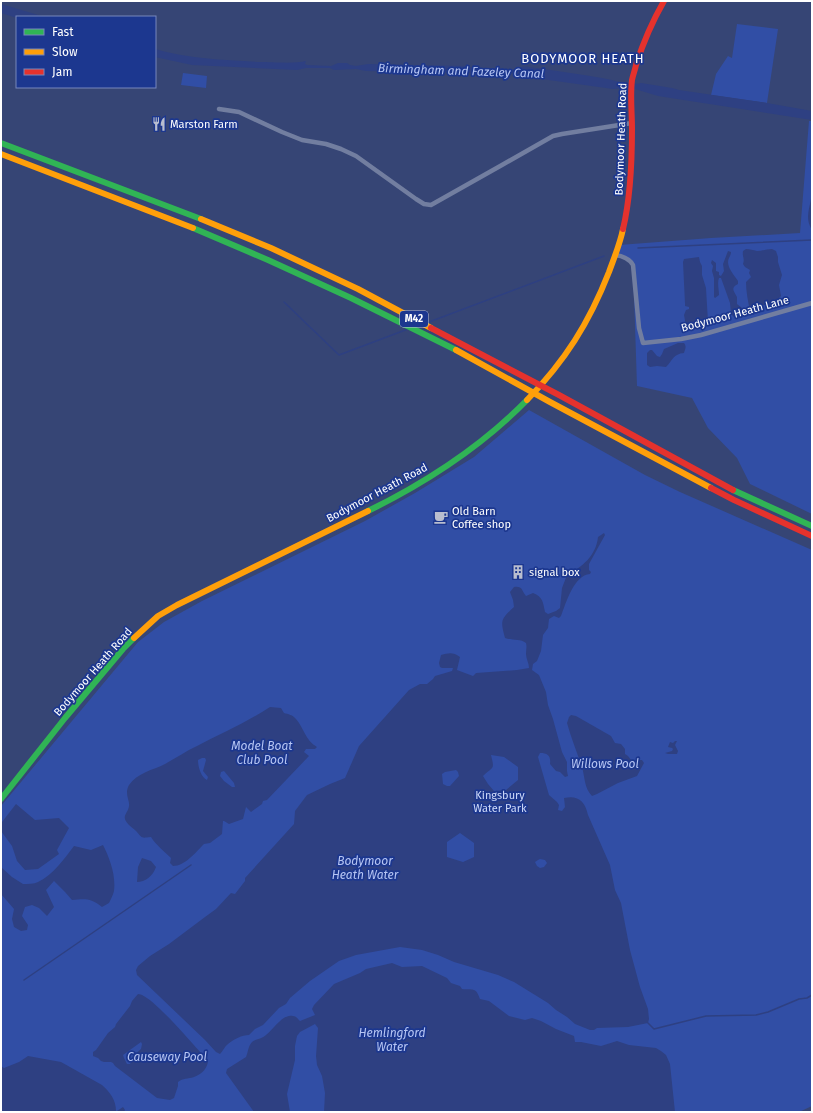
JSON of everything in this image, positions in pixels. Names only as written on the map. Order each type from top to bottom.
[{"type":"main road","name":"Bodymoor Heath Road","points":[[1,799],[118,655],[158,616],[177,605],[420,484],[477,445],[511,417],[547,378],[570,348],[591,314],[623,231],[629,198],[632,164],[632,81],[644,41],[664,1]]},
{"type":"main road","name":"M42","points":[[1,143],[187,213],[271,248],[358,289],[552,391],[739,493],[812,526]]},
{"type":"main road","name":"M42","points":[[1,154],[180,222],[282,266],[448,346],[734,500],[812,536]]},
{"type":"street","points":[[219,109],[239,112],[302,140],[326,144],[341,149],[356,156],[416,200],[424,204],[431,205],[553,136],[632,123]]},
{"type":"street","name":"Bodymoor Heath Lane","points":[[615,255],[627,258],[633,264],[639,328],[643,343],[681,339],[701,335],[812,303]]},
{"type":"green space","points":[[737,24],[778,29],[767,103],[711,95],[716,74],[728,56],[732,58]]},
{"type":"green space","points":[[183,73],[207,76],[206,88],[181,85]]},
{"type":"green space","points":[[809,121],[812,121],[812,514],[750,484],[737,458],[708,428],[692,398],[637,386],[633,265],[630,260],[615,255],[619,245],[800,233]]},
{"type":"green space","name":"Kingsbury Water Park","points":[[529,410],[645,475],[812,550],[812,1106],[799,1112],[1,1112],[1,806],[138,642],[164,622],[202,601],[365,521],[415,493],[474,457]]},
{"type":"water","points":[[1,4],[42,16],[16,16],[16,18],[1,13]]},
{"type":"water","name":"Birmingham and Fazeley Canal","points":[[156,49],[181,55],[234,61],[306,61],[305,64],[307,65],[331,66],[338,63],[347,63],[356,66],[368,64],[466,66],[488,70],[512,70],[526,67],[566,72],[627,83],[641,83],[812,111],[812,120],[658,96],[632,88],[613,89],[520,76],[514,73],[479,71],[472,73],[366,71],[356,69],[334,70],[330,68],[306,68],[297,70],[192,65],[156,57]]},
{"type":"water","points":[[812,199],[812,230],[808,218]]},
{"type":"water","points":[[746,249],[757,251],[772,249],[776,251],[782,275],[779,285],[781,296],[770,305],[763,305],[754,311],[750,311],[746,289],[746,282],[751,277],[749,273],[750,270],[743,264],[743,251]]},
{"type":"water","points":[[728,251],[731,252],[731,255],[728,265],[738,281],[738,284],[733,288],[733,290],[737,297],[737,304],[742,308],[740,314],[734,317],[731,314],[730,303],[721,278],[719,278],[718,282],[719,295],[715,298],[714,297],[713,266],[711,263],[712,260],[716,263],[716,271],[719,272],[719,275],[721,276],[724,271],[723,264]]},
{"type":"water","points":[[699,257],[706,288],[708,322],[706,326],[690,329],[686,326],[684,315],[689,307],[685,306],[683,262],[684,259]]},
{"type":"water","points":[[678,343],[685,344],[686,348],[684,353],[675,356],[666,367],[650,367],[647,365],[647,353],[650,350],[660,357],[664,349]]},
{"type":"water","name":"Bodymoor Heath Water","points":[[604,533],[605,535],[589,564],[589,570],[591,572],[590,574],[579,579],[575,584],[571,590],[561,616],[559,618],[554,616],[549,619],[548,628],[543,635],[541,651],[537,661],[533,664],[532,670],[539,675],[546,692],[548,705],[562,752],[567,762],[568,776],[565,777],[560,772],[556,771],[550,764],[550,759],[547,754],[540,753],[538,757],[549,795],[559,805],[558,810],[562,811],[565,807],[564,798],[577,798],[583,803],[610,865],[615,890],[621,903],[630,950],[640,987],[648,1009],[648,1023],[628,1027],[597,1028],[590,1030],[575,1024],[548,1003],[514,982],[498,975],[454,962],[422,950],[400,947],[356,955],[339,961],[310,981],[290,998],[286,1004],[279,1008],[263,1025],[255,1029],[249,1035],[233,1040],[220,1054],[216,1052],[137,975],[136,970],[138,966],[216,909],[231,893],[235,894],[245,881],[245,878],[294,824],[295,811],[307,795],[345,778],[359,746],[409,690],[420,684],[427,684],[435,676],[452,671],[453,668],[440,667],[439,663],[441,655],[451,653],[460,657],[457,670],[473,676],[476,673],[529,668],[526,656],[526,643],[505,638],[503,632],[502,623],[504,617],[514,607],[510,592],[514,587],[519,587],[526,596],[533,593],[539,596],[543,603],[545,612],[548,614],[556,611],[560,608],[562,588],[567,575],[587,560],[597,544],[598,537]],"holes":[[[491,755],[504,757],[518,767],[518,780],[506,790],[494,791],[483,776],[492,768]],[[456,770],[458,772],[459,776],[450,786],[443,784],[442,774]],[[460,833],[474,843],[474,857],[463,862],[447,857],[447,842]],[[540,859],[545,860],[547,863],[544,867],[540,868],[535,862]]]},
{"type":"water","name":"Model Boat Club Pool","points":[[270,707],[281,708],[284,713],[295,718],[299,722],[307,737],[317,747],[315,749],[306,749],[304,752],[309,756],[267,800],[263,801],[262,804],[251,812],[246,807],[243,819],[229,824],[223,821],[222,834],[210,843],[204,844],[182,864],[173,866],[170,863],[171,858],[151,837],[141,837],[126,822],[125,815],[129,806],[127,791],[129,785],[141,775],[165,764]],"holes":[[[205,758],[206,760],[203,771],[208,777],[207,780],[200,772],[198,760]],[[224,771],[234,783],[235,787],[232,787],[220,776],[221,772]]]},
{"type":"water","name":"Willows Pool","points":[[571,715],[576,716],[611,736],[615,743],[621,744],[625,749],[625,754],[631,760],[642,760],[644,763],[637,776],[618,783],[592,796],[586,786],[582,767],[567,723]]},
{"type":"water","points":[[677,741],[675,745],[678,751],[677,754],[665,753],[672,751],[672,748],[668,747],[670,742],[673,743]]},
{"type":"water","points":[[16,804],[35,820],[59,818],[69,828],[57,850],[59,854],[38,869],[25,870],[17,861],[12,846],[1,831],[2,822]]},
{"type":"water","points":[[103,845],[110,861],[114,879],[113,896],[109,903],[102,907],[88,900],[72,900],[54,881],[46,890],[54,907],[47,916],[39,908],[32,905],[25,907],[22,916],[28,925],[27,930],[21,931],[14,927],[12,919],[14,909],[1,894],[1,867],[23,884],[35,883],[49,875],[74,846],[91,850]]},
{"type":"water","points":[[142,858],[151,861],[156,867],[148,878],[137,882],[138,867]]},
{"type":"water","name":"Hemlingford Water","points":[[392,963],[402,967],[422,966],[447,978],[451,983],[460,986],[462,989],[471,989],[475,991],[479,995],[480,999],[489,1001],[509,1016],[525,1020],[532,1018],[541,1021],[574,1036],[575,1042],[601,1046],[617,1041],[629,1045],[656,1048],[666,1055],[670,1064],[675,1112],[324,1112],[325,1093],[322,1076],[317,1065],[316,1056],[318,1028],[315,1024],[300,1032],[297,1036],[295,1060],[287,1094],[290,1112],[254,1112],[226,1073],[227,1069],[246,1057],[252,1042],[269,1033],[278,1022],[286,1017],[294,1016],[300,1021],[315,1015],[312,1009],[314,1005],[334,984],[366,969]]},
{"type":"water","name":"Causeway Pool","points":[[138,994],[144,996],[173,1022],[208,1060],[206,1068],[200,1074],[178,1082],[174,1098],[170,1100],[157,1098],[113,1063],[101,1061],[93,1056],[93,1052],[108,1033],[115,1027]],"holes":[[[141,1042],[141,1049],[134,1055],[130,1064],[127,1064],[123,1055]]]},
{"type":"water","points":[[28,1056],[61,1062],[102,1085],[112,1096],[116,1111],[123,1107],[125,1110],[124,1112],[1,1112],[1,1066],[4,1068],[19,1062]]},
{"type":"waterway","points":[[638,248],[812,240]]},
{"type":"waterway","points":[[429,322],[604,256]]},
{"type":"waterway","points":[[284,302],[339,355],[408,329]]},
{"type":"waterway","points":[[24,980],[191,865]]},
{"type":"waterway","points":[[648,1023],[654,1029],[706,1016],[756,1015],[768,1012],[812,995]]},
{"type":"traffic: fast","points":[[1,143],[201,219]]},
{"type":"traffic: fast","points":[[193,228],[351,298],[456,350]]},
{"type":"traffic: fast","points":[[368,511],[432,476],[491,433],[527,400]]},
{"type":"traffic: fast","points":[[733,490],[812,526]]},
{"type":"traffic: fast","points":[[1,799],[65,718],[134,638]]},
{"type":"traffic: slow","points":[[1,154],[193,228]]},
{"type":"traffic: slow","points":[[201,219],[271,248],[358,289],[431,328]]},
{"type":"traffic: slow","points":[[527,400],[553,371],[584,325],[609,272],[619,246],[623,229]]},
{"type":"traffic: slow","points":[[456,350],[711,488]]},
{"type":"traffic: slow","points":[[134,638],[158,616],[177,605],[368,511]]},
{"type":"traffic: jam","points":[[623,229],[628,204],[631,166],[632,80],[645,41],[664,1]]},
{"type":"traffic: jam","points":[[431,328],[559,395],[733,490]]},
{"type":"traffic: jam","points":[[711,488],[812,536]]},
{"type":"place","name":"Marston Farm","points":[[159,124]]},
{"type":"place","name":"Old Barn Coffee shop","points":[[441,517]]},
{"type":"place","name":"signal box","points":[[518,572]]},
{"type":"district","name":"BODYMOOR HEATH","points":[[583,58]]}]
